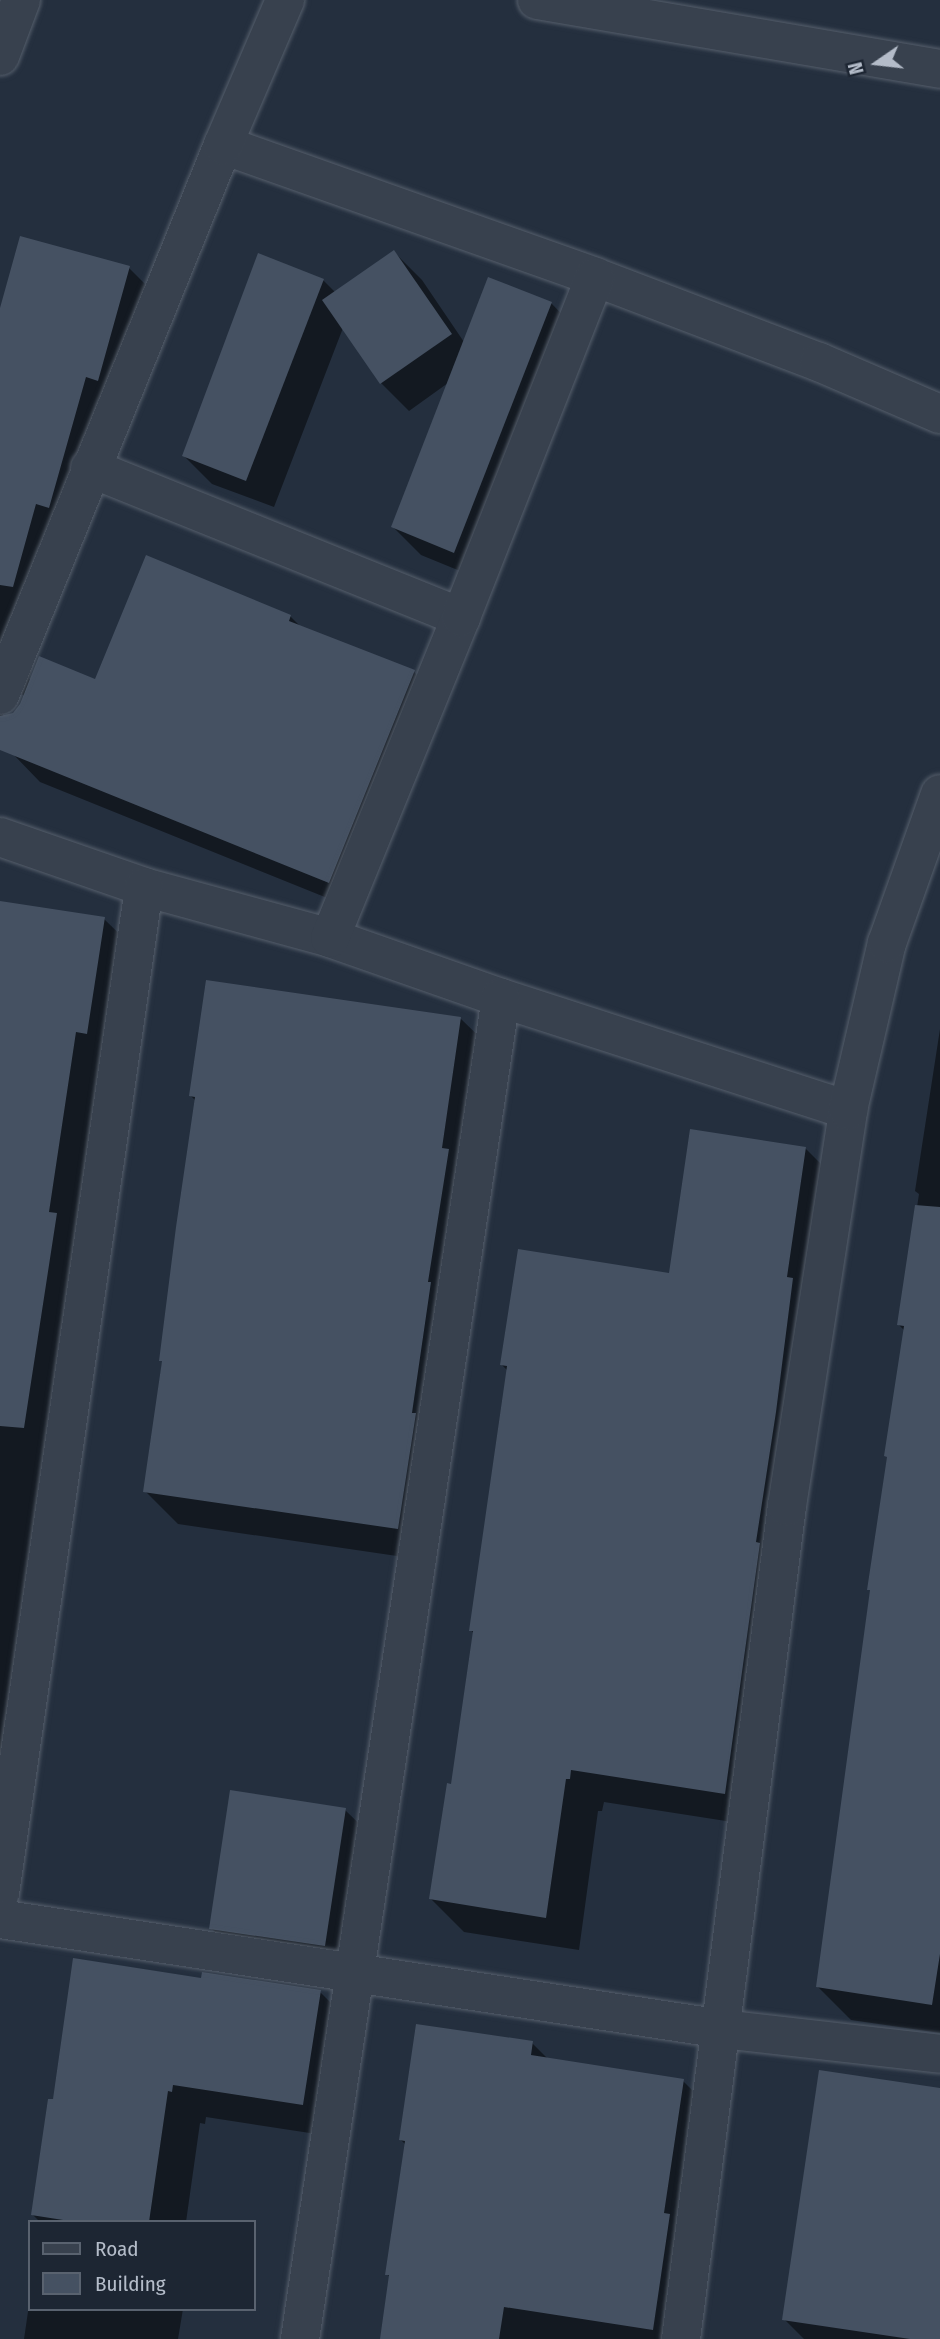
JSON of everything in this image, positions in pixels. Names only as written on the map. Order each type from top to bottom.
[{"type":"street","points":[[0,56],[21,0]]},
{"type":"street","points":[[0,695],[90,467],[285,0]]},
{"type":"street","points":[[537,0],[940,69]]},
{"type":"street","points":[[223,145],[595,277],[819,362],[940,414]]},
{"type":"street","points":[[330,938],[461,617],[595,277]]},
{"type":"street","points":[[90,467],[461,617]]},
{"type":"street","points":[[681,2339],[787,1506],[848,1110],[887,943],[940,794]]},
{"type":"street","points":[[0,837],[144,887],[330,938],[501,998],[848,1110]]},
{"type":"street","points":[[0,1893],[144,887]]},
{"type":"street","points":[[300,2339],[352,1975],[501,998]]},
{"type":"street","points":[[0,1919],[352,1975],[722,2029],[940,2054]]},
{"type":"building","points":[[20,236],[130,266],[98,381],[86,377],[49,508],[36,504],[13,587],[0,585],[0,308]]},
{"type":"building","points":[[394,250],[452,334],[380,384],[322,300]]},
{"type":"building","points":[[258,253],[324,279],[246,481],[182,456]]},
{"type":"building","points":[[488,277],[552,302],[454,553],[391,527]]},
{"type":"building","points":[[146,555],[291,615],[289,621],[415,670],[329,883],[0,750],[0,716],[13,713],[20,704],[39,656],[95,679]]},
{"type":"building","points":[[0,901],[105,917],[87,1034],[76,1032],[49,1212],[57,1213],[24,1428],[0,1426]]},
{"type":"building","points":[[206,980],[461,1017],[442,1148],[449,1149],[428,1282],[431,1282],[412,1413],[416,1413],[398,1529],[143,1492],[195,1097],[189,1096]]},
{"type":"building","points":[[690,1129],[806,1147],[787,1277],[793,1278],[756,1542],[760,1543],[725,1794],[571,1770],[570,1779],[566,1779],[546,1918],[429,1899],[447,1783],[451,1784],[473,1631],[469,1631],[507,1366],[500,1365],[518,1249],[669,1273]]},
{"type":"building","points":[[915,1205],[940,1207],[940,1954],[932,2005],[816,1987],[870,1590],[867,1590],[887,1457],[884,1456],[904,1326],[897,1325]]},
{"type":"building","points":[[230,1790],[346,1808],[325,1946],[209,1929]]},
{"type":"building","points":[[73,1958],[201,1978],[202,1972],[321,1990],[303,2105],[173,2085],[172,2092],[168,2091],[149,2220],[63,2220],[31,2215],[48,2099],[53,2099]]},
{"type":"building","points":[[416,2024],[533,2041],[531,2055],[684,2079],[664,2213],[670,2214],[653,2330],[504,2307],[499,2339],[380,2339],[389,2275],[385,2275],[405,2141],[399,2140]]},
{"type":"building","points":[[819,2070],[940,2088],[940,2339],[910,2339],[782,2320]]}]
